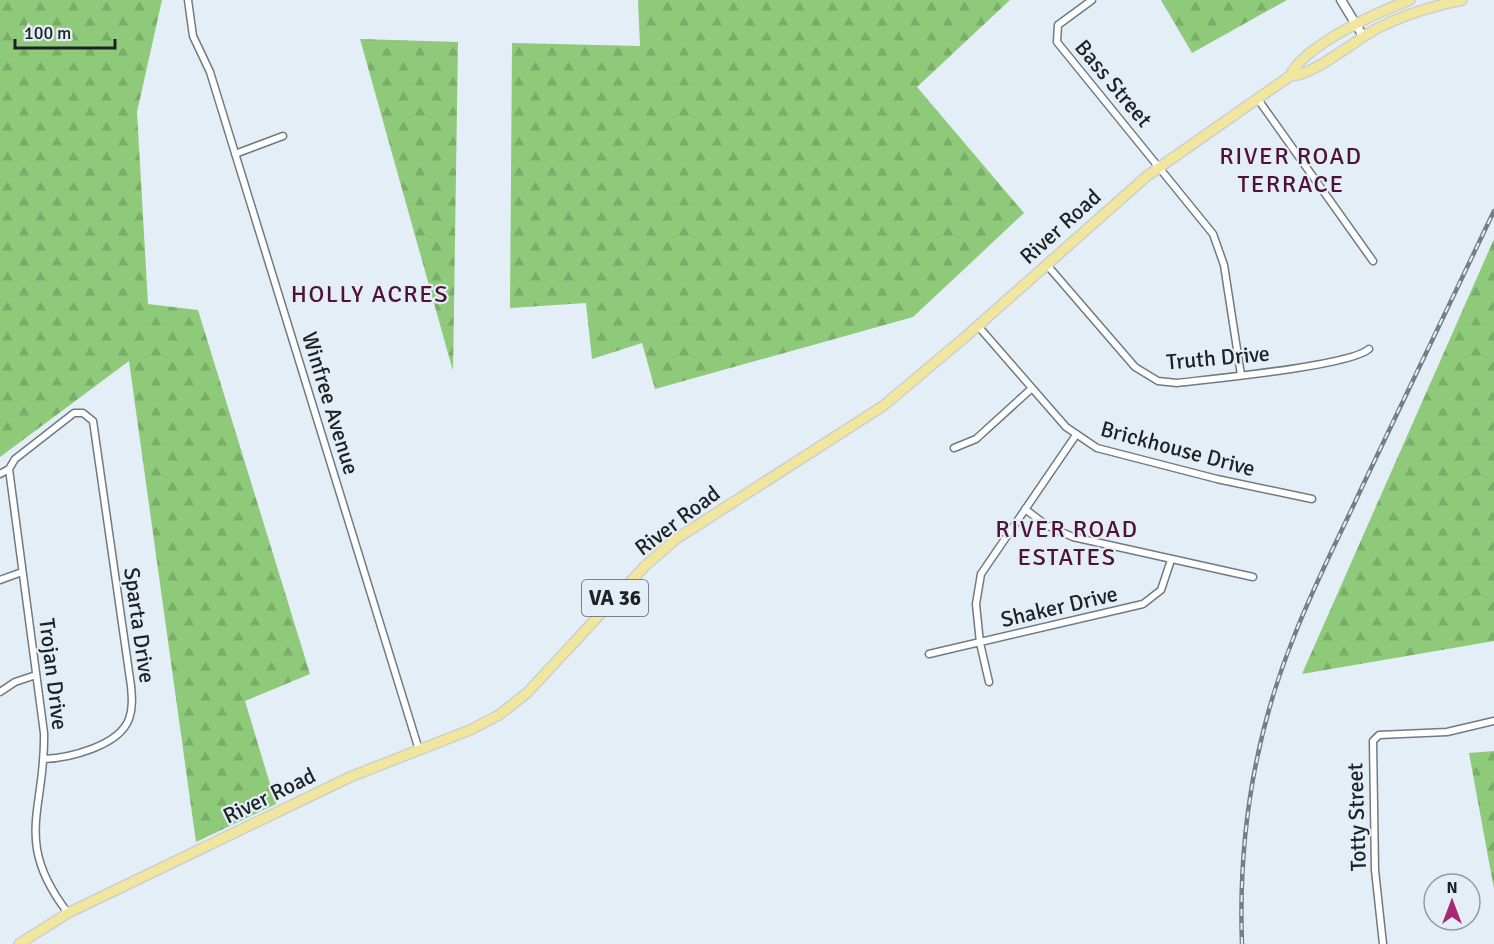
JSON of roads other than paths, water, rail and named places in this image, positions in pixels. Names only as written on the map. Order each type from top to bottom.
[{"type":"main road","points":[[1341,0],[1363,36]]},
{"type":"main road","name":"River Road","points":[[19,944],[68,913],[350,777],[470,730],[513,704],[552,667],[645,566],[676,539],[854,427],[905,389],[1160,166],[1290,76],[1295,66],[1356,24],[1410,0]]},
{"type":"main road","name":"River Road","points":[[1290,76],[1302,76],[1363,36],[1413,13],[1462,0]]},
{"type":"street","name":"Winfree Avenue","points":[[188,0],[193,36],[210,72],[419,750]]},
{"type":"street","name":"Bass Street","points":[[1092,0],[1058,25],[1057,42],[1160,166]]},
{"type":"street","points":[[1257,98],[1373,261]]},
{"type":"street","points":[[235,154],[283,136]]},
{"type":"street","points":[[1160,166],[1207,225],[1218,246],[1224,265],[1241,375]]},
{"type":"street","name":"Truth Drive","points":[[1047,264],[1116,346],[1149,377],[1177,383],[1241,375],[1331,362],[1358,356],[1369,349]]},
{"type":"street","name":"Brickhouse Drive","points":[[978,326],[1031,389],[1076,435],[1109,453],[1312,499]]},
{"type":"street","points":[[954,448],[976,439],[1031,389]]},
{"type":"street","name":"Sparta Drive","points":[[9,469],[15,459],[74,413],[83,412],[90,417],[96,437],[131,686],[131,711],[126,725],[114,737],[72,756],[44,759]]},
{"type":"street","points":[[989,682],[980,643],[976,604],[978,585],[986,565],[1076,435]]},
{"type":"street","points":[[0,474],[9,469]]},
{"type":"street","name":"Trojan Drive","points":[[9,469],[44,733],[44,759],[35,813],[34,840],[46,877],[68,913]]},
{"type":"street","points":[[1025,509],[1047,525],[1073,537],[1253,577]]},
{"type":"street","name":"Shaker Drive","points":[[929,654],[1143,604],[1161,590],[1171,560]]},
{"type":"street","points":[[0,580],[22,572]]},
{"type":"street","points":[[0,692],[15,682],[36,675]]},
{"type":"street","name":"Totty Street","points":[[1383,944],[1375,870],[1373,741],[1379,735],[1447,732],[1494,721]]},
{"type":"railway","points":[[1242,944],[1241,904],[1246,825],[1260,747],[1281,671],[1319,578],[1494,211]]},
{"type":"district","name":"RIVER ROAD TERRACE","points":[[1291,170]]},
{"type":"district","name":"HOLLY ACRES","points":[[370,294]]},
{"type":"district","name":"RIVER ROAD ESTATES","points":[[1067,543]]}]
